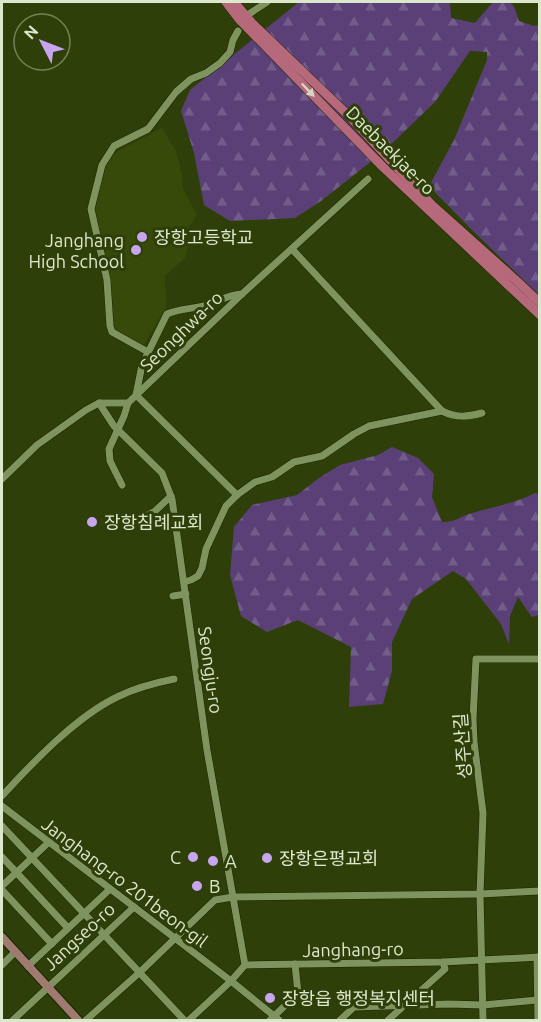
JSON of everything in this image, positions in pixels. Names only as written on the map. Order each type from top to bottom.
[{"type":"highway","name":"Daebaekjae-ro","points":[[226,2],[239,19],[382,167],[540,315]]},
{"type":"highway","points":[[234,2],[252,23],[349,116],[432,206],[540,303]]},
{"type":"main road","name":"Jangseo-ro","points":[[2,937],[78,1020]]},
{"type":"street","points":[[249,14],[267,2]]},
{"type":"street","points":[[148,352],[112,332],[110,326],[107,280],[91,209],[95,188],[102,165],[114,146],[148,129],[176,92],[191,79],[206,73],[220,63],[230,52],[238,31]]},
{"type":"street","name":"Seonghwa-ro","points":[[128,403],[368,178]]},
{"type":"street","points":[[292,249],[442,411],[464,417],[483,413]]},
{"type":"street","points":[[237,495],[136,395],[142,365],[166,314],[174,310],[208,305],[233,294],[242,294]]},
{"type":"street","points":[[2,479],[37,445],[86,410],[99,403],[128,403],[109,449],[110,460],[122,485]]},
{"type":"street","name":"Seongju-ro","points":[[99,403],[117,429],[162,473],[171,496],[207,750],[245,965]]},
{"type":"street","points":[[184,582],[198,576],[206,549],[226,506],[255,482],[272,477],[294,462],[322,456],[369,426],[442,411]]},
{"type":"street","points":[[146,516],[154,513],[171,496]]},
{"type":"street","points":[[173,596],[186,594]]},
{"type":"street","name":"성주산길","points":[[483,1020],[480,894],[483,813],[473,718],[476,659],[540,659]]},
{"type":"street","points":[[2,795],[31,765],[90,712],[128,692],[174,679]]},
{"type":"street","name":"Janghang-ro 201beon-gil","points":[[2,806],[231,981],[274,1019]]},
{"type":"street","points":[[2,826],[184,1020]]},
{"type":"street","points":[[2,886],[49,842]]},
{"type":"street","points":[[2,857],[68,928]]},
{"type":"street","points":[[28,966],[110,889]]},
{"type":"street","points":[[2,891],[52,944]]},
{"type":"street","points":[[86,1020],[215,900],[233,897],[480,894],[540,891]]},
{"type":"street","name":"Jangseo-ro","points":[[48,988],[134,907]]},
{"type":"street","points":[[2,965],[15,952]]},
{"type":"street","points":[[538,957],[538,1020]]},
{"type":"street","name":"Janghang-ro","points":[[245,965],[443,962],[538,957]]},
{"type":"street","points":[[388,1020],[445,969],[443,962]]},
{"type":"street","points":[[274,1019],[298,993],[295,964]]},
{"type":"street","points":[[189,1020],[245,965]]},
{"type":"street","points":[[13,1020],[48,988]]},
{"type":"street","points":[[340,1020],[354,1007],[483,1005],[537,1000]]},
{"type":"shaded area","name":"장항고등학교","points":[[162,128],[176,151],[183,179],[182,187],[197,215],[183,233],[189,243],[185,258],[165,276],[166,308],[143,346],[113,330],[94,211],[100,178],[112,154]]},
{"type":"green space","points":[[299,2],[450,2],[451,18],[475,23],[493,2],[505,2],[512,4],[519,21],[534,26],[539,25],[539,295],[429,186],[454,140],[487,60],[487,52],[470,51],[435,102],[383,152],[321,201],[295,218],[230,221],[204,205],[194,153],[181,111],[190,90]]},
{"type":"green space","points":[[392,447],[418,458],[434,474],[432,497],[442,522],[454,521],[535,493],[539,494],[539,615],[532,617],[518,597],[510,616],[509,644],[501,624],[466,579],[453,571],[412,599],[392,642],[392,671],[383,704],[349,707],[351,647],[298,620],[267,632],[241,616],[230,575],[234,527],[252,505],[297,495],[340,465],[378,455]]},
{"type":"place","name":"장항고등학교","points":[[142,237]]},
{"type":"place","name":"Janghang High School","points":[[136,250]]},
{"type":"place","name":"장항침례교회","points":[[92,522]]},
{"type":"place","name":"C","points":[[193,857]]},
{"type":"place","name":"장항은평교회","points":[[267,858]]},
{"type":"place","name":"A","points":[[213,861]]},
{"type":"place","name":"B","points":[[197,886]]},
{"type":"place","name":"장항읍 행정복지센터","points":[[270,998]]}]
